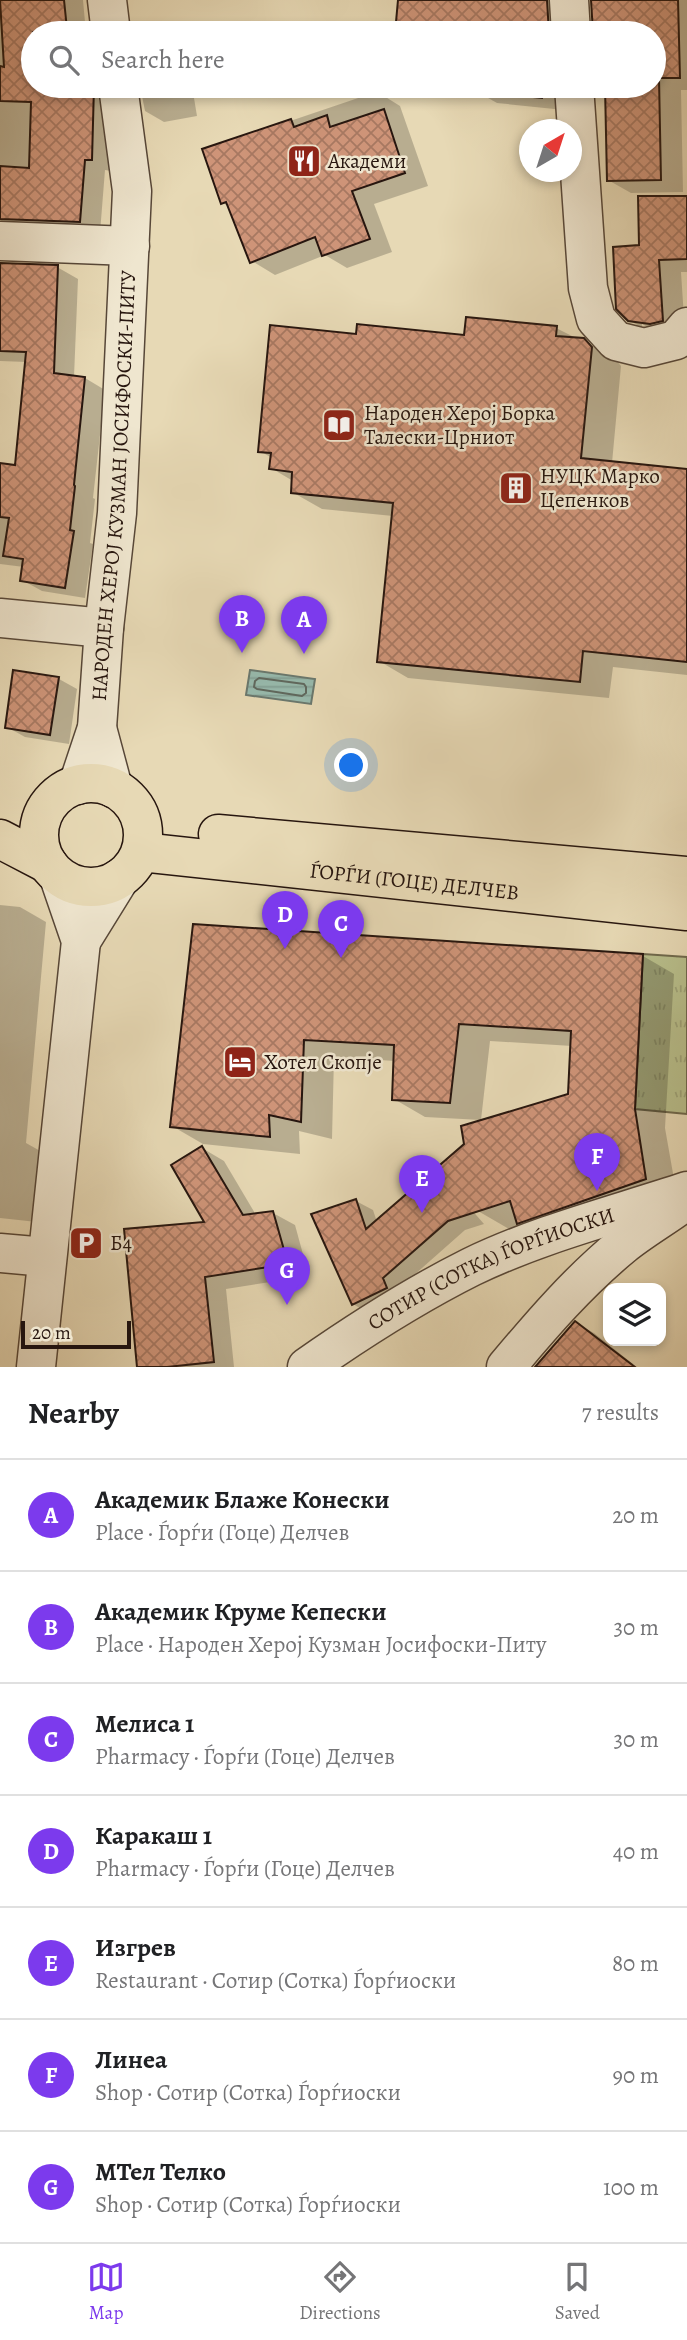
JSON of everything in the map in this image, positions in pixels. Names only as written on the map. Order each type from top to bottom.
[{"type":"main road","points":[[53,870],[41,849],[38,833],[41,817],[80,792]]},
{"type":"main road","points":[[0,818],[80,792],[128,799],[137,811],[135,852],[106,885],[89,887],[73,884],[0,839]]},
{"type":"main road","name":"ЃОРЃИ (ГОЦЕ) ДЕЛЧЕВ","points":[[135,852],[687,876]]},
{"type":"main road","name":"ЃОРЃИ (ГОЦЕ) ДЕЛЧЕВ","points":[[135,852],[687,911]]},
{"type":"street","points":[[569,0],[570,21]]},
{"type":"street","name":"НАРОДЕН ХЕРОЈ КУЗМАН ЈОСИФОСКИ-ПИТУ","points":[[80,792],[97,728],[104,628],[117,513],[132,191],[120,98]]},
{"type":"street","points":[[576,98],[588,288],[596,319],[616,341],[644,348],[676,340],[687,327]]},
{"type":"street","points":[[0,241],[130,246]]},
{"type":"street","points":[[0,618],[104,628]]},
{"type":"street","points":[[36,1367],[81,941],[135,852]]},
{"type":"street","points":[[53,870],[81,941]]},
{"type":"street","name":"СОТИР (СОТКА) ЃОРЃИОСКИ","points":[[307,1367],[402,1304],[473,1266],[541,1239],[687,1191]]},
{"type":"street","name":"СОТИР (СОТКА) ЃОРЃИОСКИ","points":[[506,1367],[541,1325],[623,1244],[687,1201]]},
{"type":"street","points":[[0,1253],[46,1257]]},
{"type":"green space","points":[[643,954],[687,957],[687,1114],[635,1109]]},
{"type":"water","points":[[250,670],[315,679],[311,704],[246,695]]},
{"type":"building","points":[[0,0],[64,0],[66,21],[21,21],[21,98],[94,98],[92,160],[85,160],[80,222],[0,219],[0,166],[29,168],[31,102],[0,101],[0,66],[4,67]]},
{"type":"building","points":[[398,0],[547,0],[548,21],[396,21]]},
{"type":"building","points":[[591,0],[678,0],[680,78],[666,78],[666,21],[592,21]]},
{"type":"building","points":[[605,98],[659,98],[661,180],[607,181]]},
{"type":"building","name":"Академи","points":[[384,109],[405,173],[352,191],[370,239],[322,256],[315,237],[250,263],[226,202],[221,204],[202,149],[291,119],[294,127],[327,115],[330,127]]},
{"type":"building","points":[[638,196],[687,196],[687,259],[659,260],[663,321],[650,324],[628,321],[616,309],[613,247],[639,245]]},
{"type":"building","points":[[0,263],[58,265],[54,373],[85,377],[70,530],[74,531],[65,588],[20,581],[23,559],[3,556],[9,518],[0,517],[0,463],[15,465],[26,352],[0,351]]},
{"type":"building","name":"НУЦК Марко Цепенков","points":[[466,317],[557,326],[556,336],[584,338],[592,347],[581,458],[687,469],[687,662],[583,651],[580,682],[377,662],[393,503],[291,493],[292,472],[269,469],[271,453],[258,452],[270,325],[356,334],[357,324],[464,335]]},
{"type":"building","points":[[13,670],[59,677],[50,735],[5,728]]},
{"type":"building","name":"Хотел Скопје","points":[[193,924],[643,954],[635,1109],[646,1179],[517,1224],[510,1201],[448,1221],[383,1278],[387,1288],[352,1305],[311,1214],[356,1199],[366,1229],[464,1144],[461,1126],[568,1094],[571,1031],[459,1024],[450,1103],[392,1100],[394,1045],[304,1040],[301,1122],[269,1115],[270,1137],[170,1127]]},
{"type":"building","points":[[202,1146],[243,1215],[273,1211],[288,1264],[205,1277],[214,1362],[137,1367],[124,1229],[204,1222],[171,1165]]},
{"type":"building","points":[[575,1321],[603,1342],[603,1346],[608,1346],[635,1367],[535,1367]]},
{"type":"place","name":"Академи","points":[[304,161]]},
{"type":"place","name":"Народен Херој Борка Талески-Црниот","points":[[339,425]]},
{"type":"place","name":"НУЦК Марко Цепенков","points":[[516,488]]},
{"type":"place","name":"Академик Круме Кепески","points":[[242,653]]},
{"type":"place","name":"Академик Блаже Конески","points":[[304,654]]},
{"type":"place","name":"Каракаш 1","points":[[285,949]]},
{"type":"place","name":"Мелиса 1","points":[[341,958]]},
{"type":"place","name":"Хотел Скопје","points":[[240,1062]]},
{"type":"place","name":"Линеа","points":[[597,1191]]},
{"type":"place","name":"Изгрев","points":[[422,1213]]},
{"type":"place","name":"Б4","points":[[86,1243]]},
{"type":"place","name":"МТел Телко","points":[[287,1305]]}]
